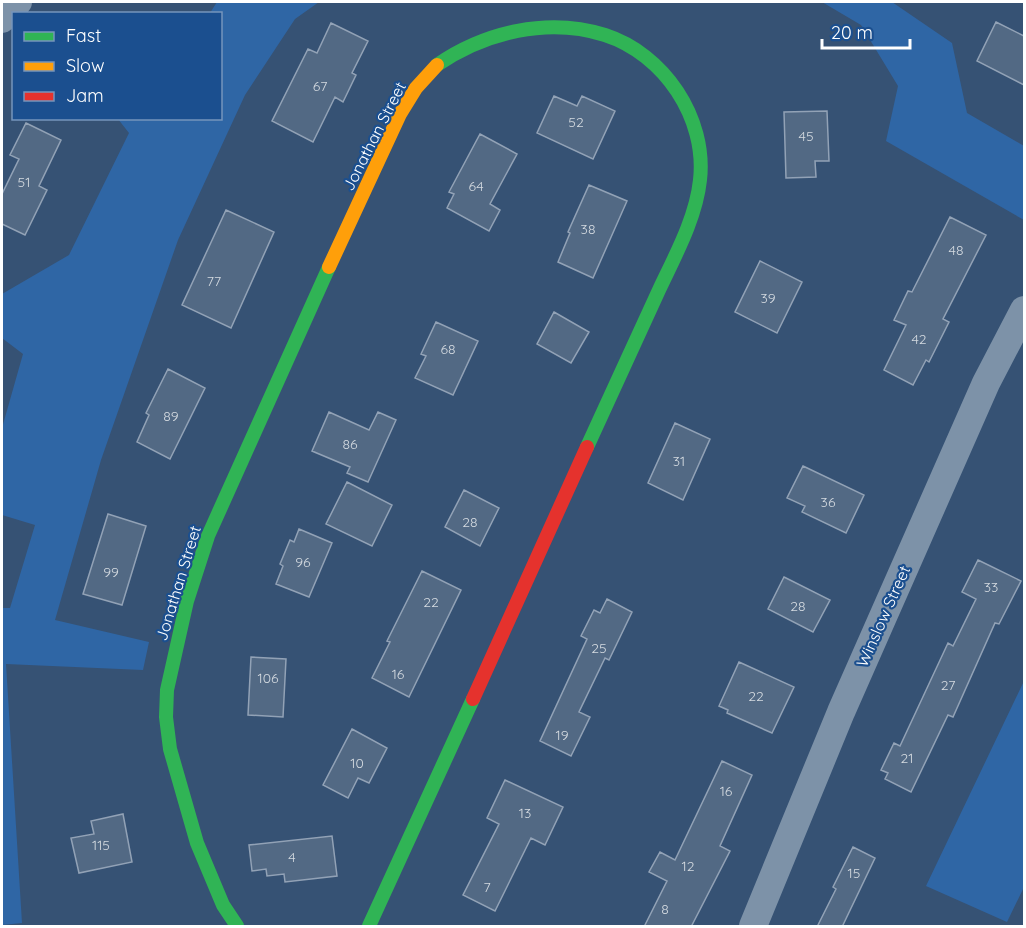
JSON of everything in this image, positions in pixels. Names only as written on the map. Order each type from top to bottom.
[{"type":"street","points":[[2,19],[18,2]]},
{"type":"street","name":"Jonathan Street","points":[[237,927],[223,905],[197,843],[170,749],[166,717],[167,690],[178,634],[208,536],[286,359],[386,143],[410,96],[422,79],[453,54],[494,35],[567,28],[614,37],[637,50],[658,67],[675,87],[689,113],[698,142],[701,171],[696,199],[676,253],[369,927]]},
{"type":"street","name":"Winslow Street","points":[[753,927],[845,701],[986,383],[1024,310]]},
{"type":"shaded area","points":[[217,2],[319,2],[295,19],[245,95],[178,240],[101,460],[55,620],[149,642],[143,670],[6,664],[22,923],[2,925],[2,608],[10,608],[35,525],[2,515],[2,428],[23,354],[2,338],[2,294],[69,255],[129,133],[119,120],[222,120],[222,12],[211,12]]},
{"type":"shaded area","points":[[822,2],[892,2],[952,43],[967,113],[1024,146],[1024,220],[886,141],[898,86],[861,25]]},
{"type":"shaded area","points":[[1024,681],[1024,887],[1007,922],[926,886]]},
{"type":"building","points":[[996,22],[1024,36],[1024,85],[977,61]]},
{"type":"building","points":[[331,23],[368,41],[352,73],[356,75],[343,102],[335,97],[313,142],[272,121],[308,49],[317,53]]},
{"type":"building","points":[[554,96],[577,106],[582,96],[615,111],[593,159],[537,133]]},
{"type":"building","points":[[827,111],[829,161],[815,161],[816,177],[786,178],[784,112]]},
{"type":"building","points":[[26,123],[61,140],[39,186],[47,190],[25,235],[2,224],[2,194],[19,159],[10,155]]},
{"type":"building","points":[[480,134],[517,154],[490,204],[500,210],[489,231],[447,208],[454,194],[449,192]]},
{"type":"building","points":[[589,185],[627,201],[593,278],[558,262],[570,233],[568,232]]},
{"type":"building","points":[[226,210],[274,232],[231,328],[182,305]]},
{"type":"building","points":[[950,217],[986,235],[943,319],[949,322],[929,362],[926,360],[913,385],[884,370],[906,325],[894,320],[908,291],[912,292]]},
{"type":"building","points":[[760,261],[802,282],[777,333],[735,312]]},
{"type":"building","points":[[554,312],[589,332],[571,363],[537,344]]},
{"type":"building","points":[[436,322],[478,341],[453,395],[415,378],[426,356],[421,354]]},
{"type":"building","points":[[168,369],[205,388],[170,459],[137,442],[149,415],[146,413]]},
{"type":"building","points":[[329,412],[369,430],[378,412],[396,420],[368,482],[347,473],[350,467],[312,451]]},
{"type":"building","points":[[675,423],[710,439],[683,500],[648,483]]},
{"type":"building","points":[[803,466],[864,495],[846,533],[802,512],[805,506],[787,498]]},
{"type":"building","points":[[347,482],[392,505],[372,546],[326,524]]},
{"type":"building","points":[[464,490],[499,508],[480,546],[445,527]]},
{"type":"building","points":[[108,514],[146,526],[122,605],[83,594]]},
{"type":"building","points":[[299,529],[332,543],[309,597],[276,584],[283,566],[280,564],[290,540],[294,542]]},
{"type":"building","points":[[978,560],[1021,581],[999,624],[995,623],[953,717],[948,715],[911,792],[885,779],[888,773],[881,770],[894,743],[900,746],[948,643],[953,646],[976,599],[962,592]]},
{"type":"building","points":[[422,571],[461,590],[409,697],[372,678],[390,642],[387,641]]},
{"type":"building","points":[[784,577],[830,600],[813,632],[768,609]]},
{"type":"building","points":[[607,599],[632,612],[609,660],[605,658],[579,712],[590,717],[571,756],[540,741],[587,639],[581,636],[594,610],[600,613]]},
{"type":"building","points":[[251,657],[286,659],[283,717],[248,715]]},
{"type":"building","points":[[739,662],[794,687],[772,733],[727,713],[728,710],[719,706]]},
{"type":"building","points":[[352,729],[387,748],[369,783],[358,778],[348,798],[323,785]]},
{"type":"building","points":[[722,761],[752,775],[720,846],[730,851],[691,927],[644,927],[667,881],[649,872],[660,852],[675,860]]},
{"type":"building","points":[[505,780],[563,807],[545,845],[531,838],[495,911],[463,895],[499,824],[487,818]]},
{"type":"building","points":[[123,814],[132,862],[79,873],[71,838],[94,834],[91,821]]},
{"type":"building","points":[[332,836],[337,876],[285,882],[284,874],[267,876],[266,869],[252,871],[249,845]]},
{"type":"building","points":[[853,847],[875,858],[842,927],[817,927],[836,889],[833,887]]},
{"type":"traffic: fast","points":[[437,65],[456,53],[496,36],[539,28],[561,27],[583,30],[605,35],[626,44],[646,57],[663,73],[689,112],[700,157],[700,180],[694,208],[678,250],[587,447]]},
{"type":"traffic: fast","points":[[237,926],[223,905],[197,843],[170,749],[166,717],[167,690],[187,601],[208,536],[329,267]]},
{"type":"traffic: fast","points":[[369,926],[473,699]]},
{"type":"traffic: slow","points":[[329,267],[400,114],[416,88],[437,65]]},
{"type":"traffic: jam","points":[[473,699],[587,447]]}]
